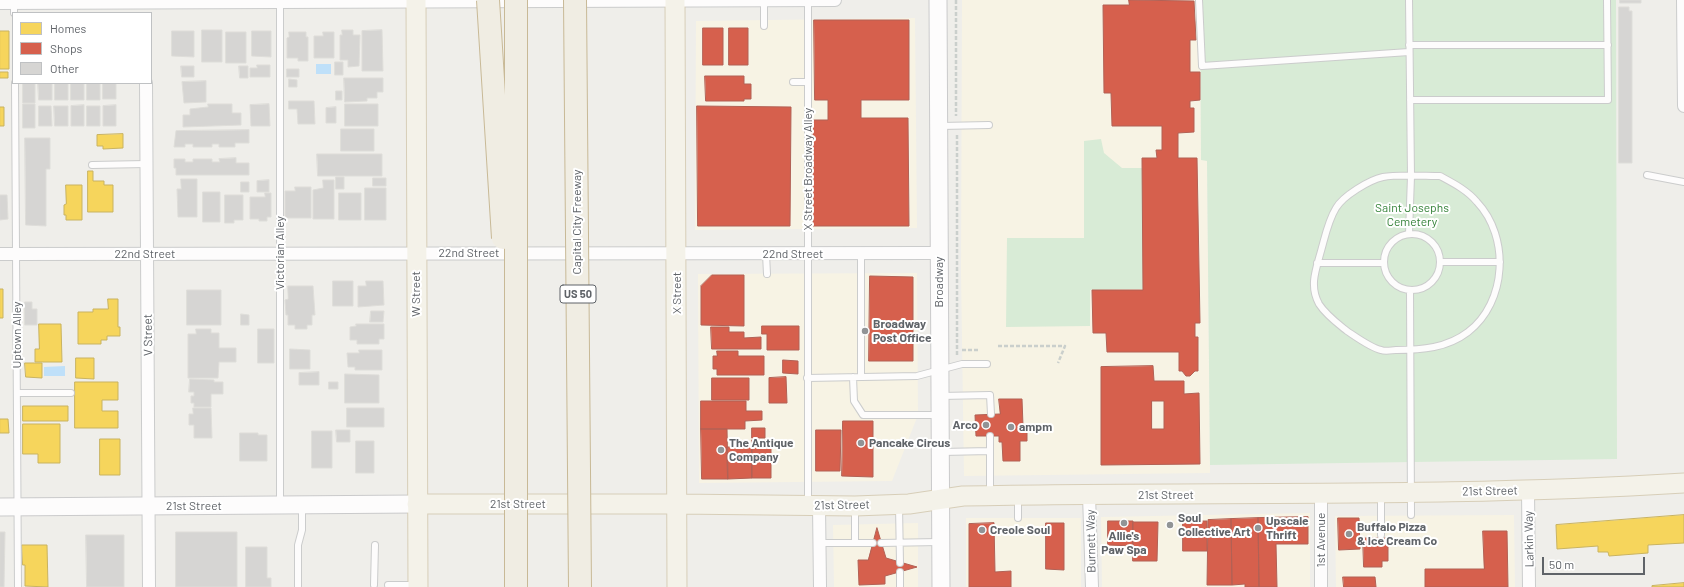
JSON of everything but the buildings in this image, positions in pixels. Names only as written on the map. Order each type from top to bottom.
[{"type":"highway","points":[[488,0],[517,471]]},
{"type":"highway","points":[[513,0],[516,72]]},
{"type":"highway","points":[[516,0],[516,587]]},
{"type":"highway","name":"Capital City Freeway","points":[[575,0],[580,587]]},
{"type":"main road","name":"X Street","points":[[675,0],[677,587]]},
{"type":"main road","name":"Broadway","points":[[938,0],[941,587]]},
{"type":"main road","name":"W Street","points":[[416,1],[418,586]]},
{"type":"main road","name":"21st Street","points":[[0,506],[302,506],[417,504],[855,506],[899,504],[941,498],[990,495],[1321,494],[1528,491],[1684,483]]},
{"type":"street","points":[[0,3],[14,5],[146,5],[280,1],[835,0]]},
{"type":"street","points":[[1683,0],[1684,106]]},
{"type":"street","name":"V Street","points":[[146,84],[149,587]]},
{"type":"street","name":"22nd Street","points":[[0,254],[416,252],[676,254],[939,253]]},
{"type":"street","name":"Larkin Way","points":[[1528,491],[1529,587]]},
{"type":"street","name":"1st Avenue","points":[[1321,494],[1321,587]]},
{"type":"street","name":"Burnett Way","points":[[1090,495],[1092,587]]},
{"type":"street","points":[[813,506],[820,543],[820,587]]},
{"type":"lane","name":"X Street Broadway Alley","points":[[808,0],[807,378],[813,506]]},
{"type":"lane","points":[[1199,0],[1202,66],[1409,49],[1608,45]]},
{"type":"lane","points":[[1409,0],[1411,176],[1409,234]]},
{"type":"lane","points":[[1410,100],[1608,100],[1607,0]]},
{"type":"lane","name":"Victorian Alley","points":[[280,1],[280,505]]},
{"type":"lane","points":[[764,1],[764,26]]},
{"type":"lane","points":[[793,82],[807,82]]},
{"type":"lane","name":"Uptown Alley","points":[[15,84],[18,587]]},
{"type":"lane","points":[[939,126],[989,125]]},
{"type":"lane","points":[[92,165],[146,164]]},
{"type":"lane","points":[[1647,175],[1684,182]]},
{"type":"lane","points":[[1411,176],[1440,176],[1467,192],[1478,203],[1495,231],[1500,262],[1497,283],[1488,307],[1468,332],[1455,340],[1436,348],[1382,351],[1356,337],[1330,317],[1319,304],[1314,289],[1314,276],[1329,224],[1336,208],[1342,201],[1355,190],[1383,177],[1411,176]]},
{"type":"lane","points":[[1409,234],[1424,237],[1431,241],[1439,254],[1440,262],[1436,277],[1431,283],[1425,287],[1410,290],[1402,289],[1389,279],[1383,263],[1386,249],[1390,243],[1409,234]]},
{"type":"lane","points":[[766,254],[766,274]]},
{"type":"lane","points":[[861,254],[861,377]]},
{"type":"lane","points":[[1440,262],[1500,262]]},
{"type":"lane","points":[[1317,263],[1383,263]]},
{"type":"lane","points":[[1410,290],[1411,516]]},
{"type":"lane","points":[[807,378],[917,376],[962,364],[987,364]]},
{"type":"lane","points":[[853,377],[854,401],[863,415],[940,415]]},
{"type":"lane","points":[[18,393],[71,393]]},
{"type":"lane","points":[[940,396],[990,395],[991,414]]},
{"type":"lane","points":[[990,436],[990,495]]},
{"type":"lane","points":[[940,452],[990,451]]},
{"type":"lane","points":[[1381,493],[1381,535]]},
{"type":"lane","points":[[1018,496],[1018,518]]},
{"type":"lane","points":[[899,504],[900,563]]},
{"type":"lane","points":[[298,586],[298,545],[302,530],[302,506]]},
{"type":"lane","points":[[855,506],[855,543]]},
{"type":"lane","points":[[881,543],[941,542]]},
{"type":"lane","points":[[820,543],[873,543]]},
{"type":"lane","points":[[374,545],[374,585]]},
{"type":"lane","points":[[900,572],[900,587]]},
{"type":"lane","points":[[388,585],[418,586]]},
{"type":"path","points":[[956,0],[957,366]]},
{"type":"path","points":[[998,346],[1065,346],[1058,363]]},
{"type":"path","points":[[962,350],[979,350]]},
{"type":"shaded area","points":[[962,0],[1200,0],[1201,160],[1207,160],[1210,473],[964,476],[961,272]]},
{"type":"shaded area","points":[[915,18],[917,228],[695,230],[696,21]]},
{"type":"shaded area","points":[[917,273],[918,415],[892,481],[699,483],[698,274]]},
{"type":"shaded area","points":[[1310,513],[1310,587],[1102,587],[1101,517]]},
{"type":"shaded area","points":[[1514,515],[1515,587],[1336,587],[1335,516]]},
{"type":"shaded area","points":[[966,518],[1081,518],[1081,587],[966,587]]},
{"type":"shaded area","points":[[918,523],[918,587],[834,587],[833,525]]},
{"type":"green space","name":"Saint Josephs Cemetery","points":[[1200,0],[1616,0],[1617,459],[1210,465],[1207,161],[1201,160]]},
{"type":"green space","points":[[1101,139],[1104,153],[1122,168],[1143,168],[1144,289],[1090,290],[1090,326],[1006,327],[1007,238],[1084,238],[1084,141]]},
{"type":"water","points":[[316,64],[331,64],[331,74],[316,74]]},
{"type":"water","points":[[65,366],[65,376],[44,376],[44,367]]},
{"type":"place","name":"Broadway Post Office","points":[[865,331]]},
{"type":"place","name":"Arco","points":[[986,425]]},
{"type":"place","name":"ampm","points":[[1011,427]]},
{"type":"place","name":"Pancake Circus","points":[[861,443]]},
{"type":"place","name":"The Antique Company","points":[[721,450]]},
{"type":"place","name":"Allie's Paw Spa","points":[[1124,523]]},
{"type":"place","name":"Soul Collective Art","points":[[1170,525]]},
{"type":"place","name":"Upscale Thrift","points":[[1258,528]]},
{"type":"place","name":"Creole Soul","points":[[982,530]]},
{"type":"place","name":"Buffalo Pizza & Ice Cream Co","points":[[1349,534]]}]
